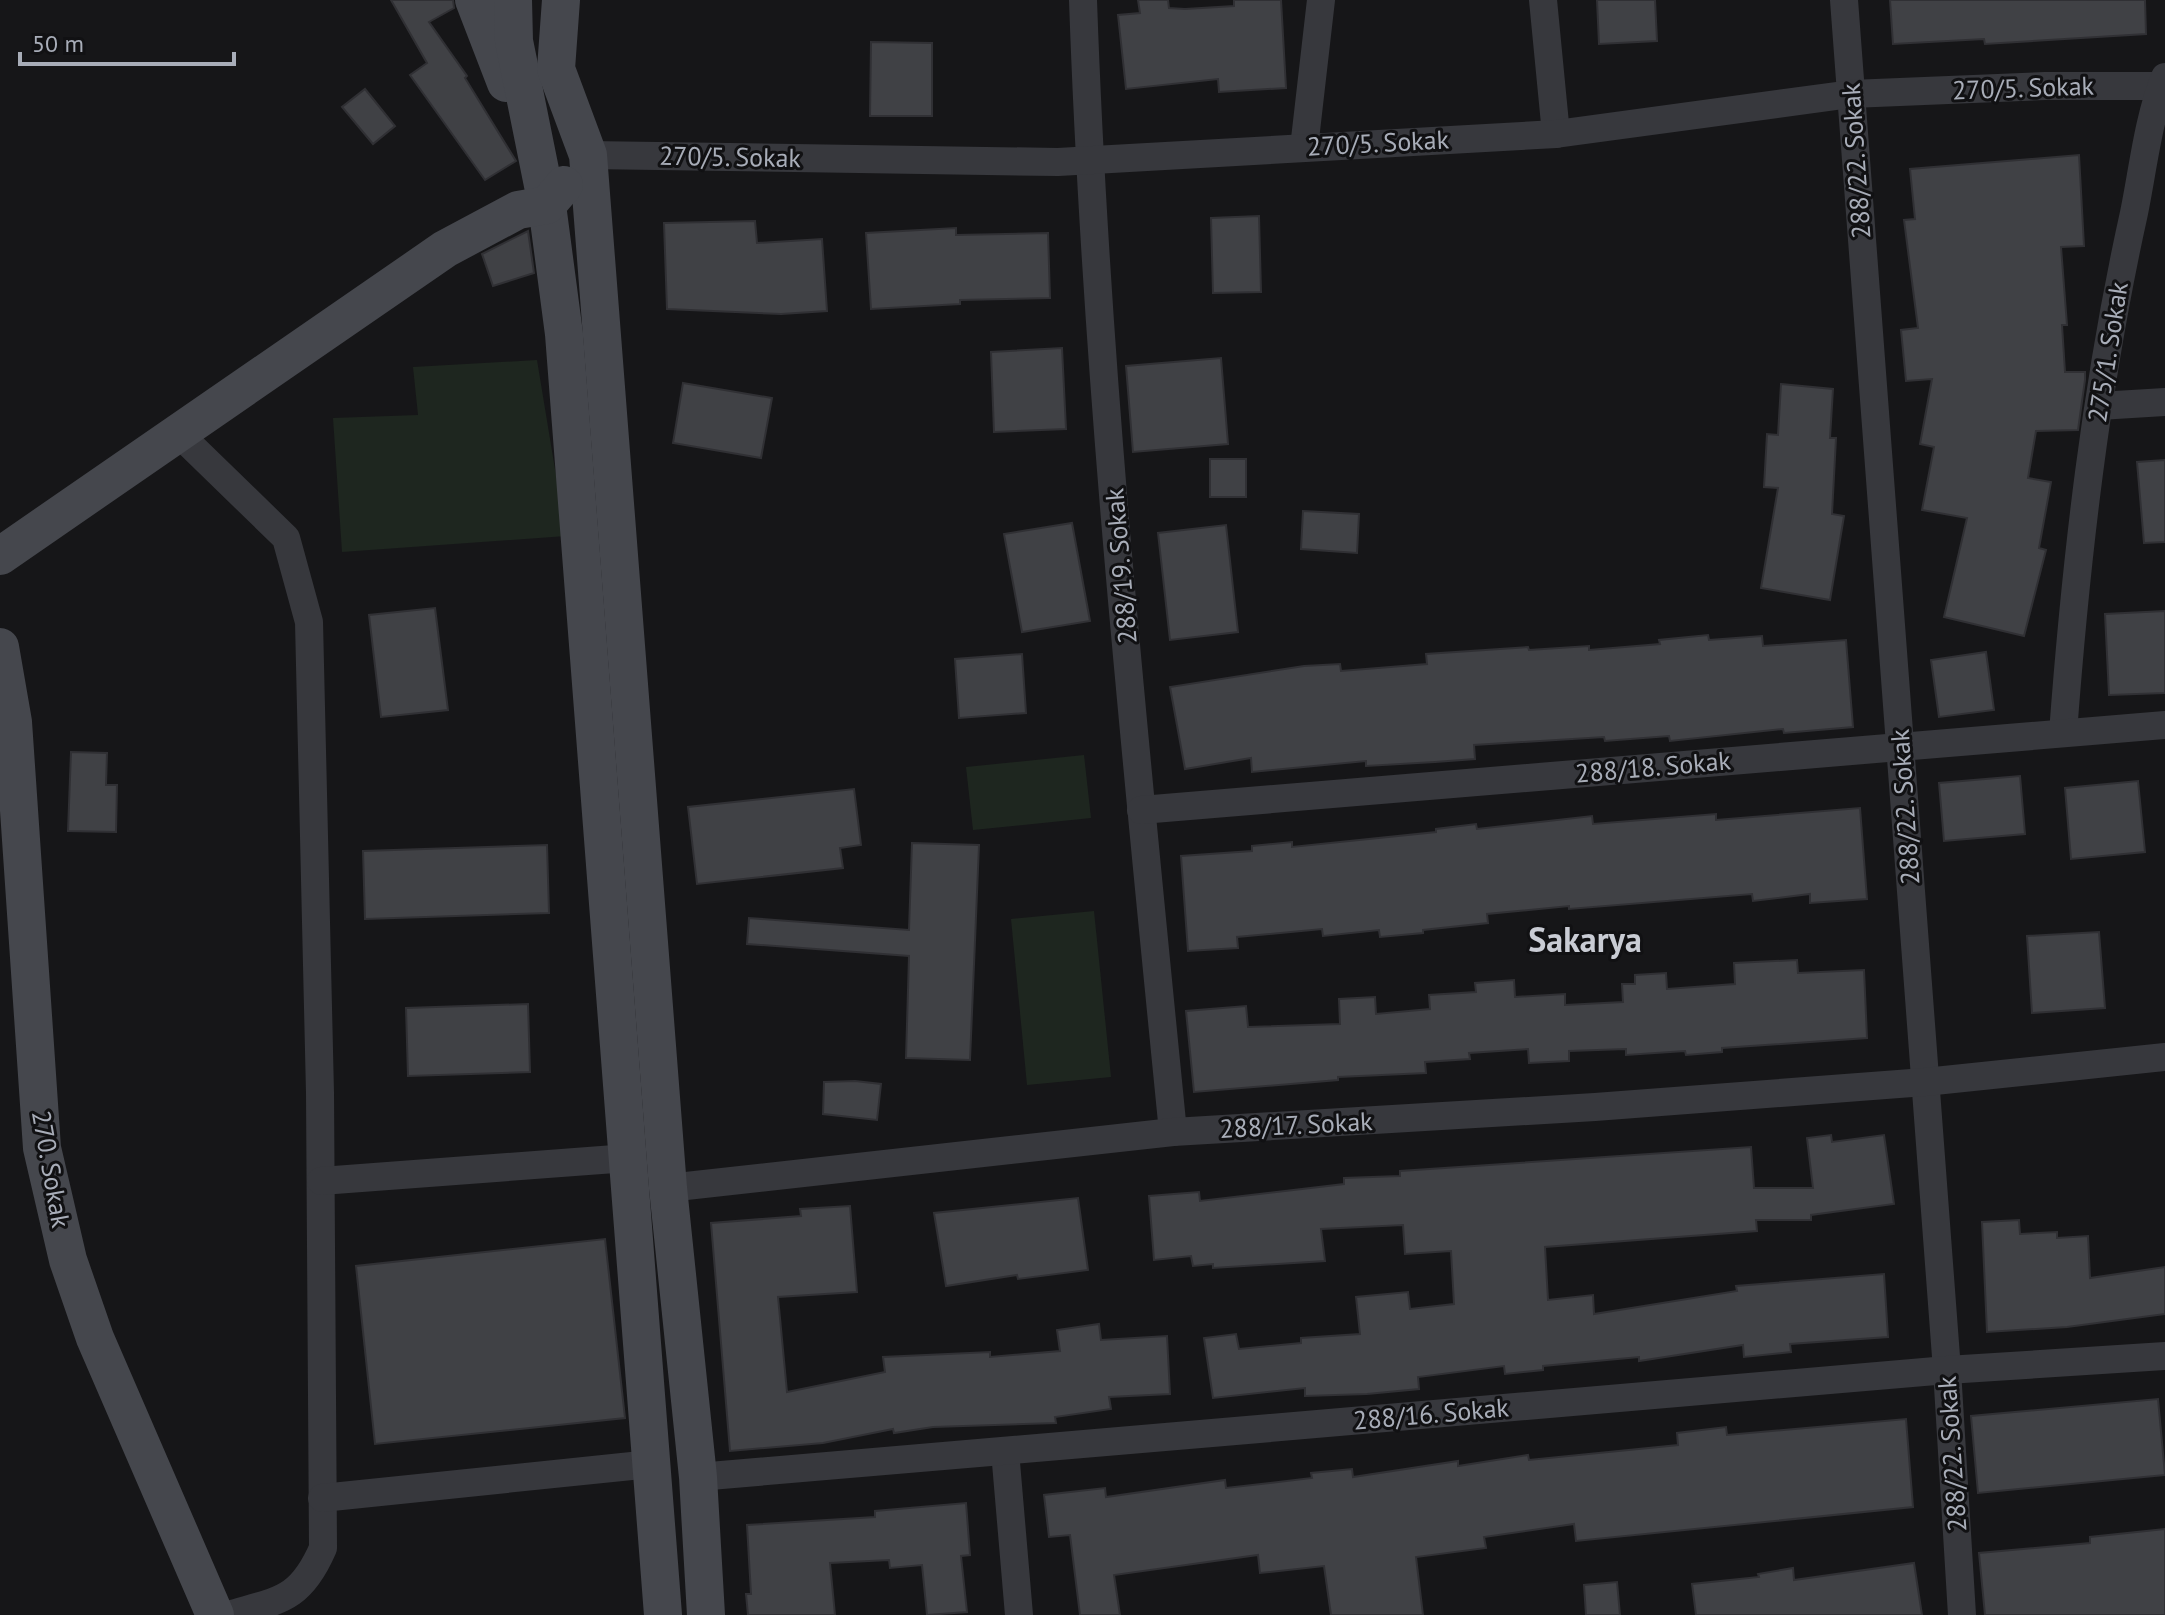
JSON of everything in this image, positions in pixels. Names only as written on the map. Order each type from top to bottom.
[{"type":"street","points":[[474,0],[544,189]]},
{"type":"street","points":[[513,0],[514,41],[544,189],[564,334],[663,1615]]},
{"type":"street","points":[[530,0],[588,155],[668,1188],[698,1477],[706,1615]]},
{"type":"street","points":[[556,69],[561,0]]},
{"type":"street","name":"288/19. Sokak","points":[[1083,0],[1088,160],[1141,810],[1173,1132]]},
{"type":"street","points":[[1304,148],[1321,0]]},
{"type":"street","points":[[1543,0],[1556,134]]},
{"type":"street","name":"288/22. Sokak","points":[[1844,0],[1947,1370],[1962,1615]]},
{"type":"street","name":"270/5. Sokak","points":[[588,155],[1088,160],[1556,134],[1851,94],[2164,83]]},
{"type":"street","name":"275/1. Sokak","points":[[2063,733],[2071,631],[2099,406],[2118,284],[2164,83]]},
{"type":"street","points":[[0,556],[445,249],[518,210],[588,155]]},
{"type":"street","points":[[2099,406],[2165,402]]},
{"type":"street","points":[[178,433],[286,538],[309,622],[321,1181],[323,1548],[310,1577],[286,1598],[228,1615]]},
{"type":"street","name":"270. Sokak","points":[[0,647],[13,722],[42,1148],[68,1260],[95,1338],[215,1615]]},
{"type":"street","name":"288/18. Sokak","points":[[1141,810],[2165,725]]},
{"type":"street","name":"288/17. Sokak","points":[[668,1188],[1173,1132],[1595,1107],[1925,1082],[2165,1057]]},
{"type":"street","points":[[321,1181],[628,1158]]},
{"type":"street","name":"288/16. Sokak","points":[[698,1477],[1947,1370],[2165,1356]]},
{"type":"street","points":[[1005,1451],[1019,1615]]},
{"type":"street","points":[[322,1498],[651,1464]]},
{"type":"shaded area","points":[[537,360],[566,536],[342,552],[333,418],[418,415],[413,367]]},
{"type":"shaded area","points":[[1084,755],[1091,818],[973,830],[966,767]]},
{"type":"shaded area","points":[[1094,911],[1111,1077],[1027,1085],[1011,919]]},
{"type":"building","points":[[391,0],[453,0],[454,8],[429,22],[467,76],[465,78],[516,161],[485,180],[410,75],[427,63]]},
{"type":"building","points":[[1138,0],[1168,0],[1169,8],[1185,9],[1234,6],[1234,0],[1281,0],[1286,88],[1219,92],[1218,79],[1126,89],[1118,15],[1140,13]]},
{"type":"building","points":[[1597,0],[1655,0],[1657,41],[1599,44]]},
{"type":"building","points":[[1890,0],[2145,0],[2146,34],[1985,44],[1984,39],[1893,44]]},
{"type":"building","points":[[871,42],[932,43],[932,116],[870,116]]},
{"type":"building","points":[[365,89],[395,126],[373,144],[342,107]]},
{"type":"building","points":[[2079,155],[2084,246],[2061,247],[2067,325],[2062,325],[2065,372],[2085,372],[2085,380],[2078,430],[2036,431],[2028,478],[2051,482],[2039,548],[2046,550],[2024,636],[1944,617],[1967,518],[1922,510],[1934,447],[1920,444],[1932,379],[1906,381],[1901,330],[1918,328],[1904,220],[1915,219],[1910,169]]},
{"type":"building","points":[[1259,216],[1261,292],[1213,293],[1211,218]]},
{"type":"building","points":[[755,221],[757,243],[822,239],[827,311],[781,314],[667,309],[664,223]]},
{"type":"building","points":[[956,228],[956,235],[1048,233],[1050,298],[960,300],[960,304],[871,309],[866,233]]},
{"type":"building","points":[[528,231],[534,273],[493,286],[482,254]]},
{"type":"building","points":[[1062,348],[1066,429],[994,432],[991,352]]},
{"type":"building","points":[[1221,358],[1228,444],[1133,452],[1126,366]]},
{"type":"building","points":[[683,383],[772,398],[761,458],[673,443]]},
{"type":"building","points":[[1781,384],[1833,389],[1830,438],[1836,438],[1832,514],[1844,516],[1830,600],[1761,588],[1778,488],[1764,487],[1767,434],[1778,435]]},
{"type":"building","points":[[1210,459],[1246,459],[1246,497],[1210,497]]},
{"type":"building","points":[[2165,460],[2165,542],[2144,543],[2137,462]]},
{"type":"building","points":[[1303,511],[1359,514],[1357,553],[1301,549]]},
{"type":"building","points":[[1072,523],[1090,621],[1022,632],[1004,534]]},
{"type":"building","points":[[1226,525],[1238,632],[1170,640],[1158,533]]},
{"type":"building","points":[[435,608],[448,710],[381,717],[369,615]]},
{"type":"building","points":[[2165,611],[2165,693],[2109,695],[2105,614]]},
{"type":"building","points":[[1708,635],[1709,640],[1762,636],[1763,646],[1846,640],[1853,727],[1784,733],[1783,729],[1670,741],[1669,736],[1605,741],[1604,737],[1474,745],[1475,759],[1435,762],[1366,766],[1366,761],[1252,772],[1251,758],[1185,769],[1170,687],[1304,666],[1340,664],[1341,671],[1427,664],[1426,654],[1528,647],[1529,650],[1589,646],[1589,650],[1660,644],[1659,640]]},
{"type":"building","points":[[1986,652],[1994,710],[1939,717],[1931,660]]},
{"type":"building","points":[[1022,654],[1026,713],[959,718],[955,659]]},
{"type":"building","points":[[71,752],[107,753],[106,785],[117,785],[116,832],[68,831]]},
{"type":"building","points":[[2020,776],[2025,834],[1944,841],[1939,783]]},
{"type":"building","points":[[2138,781],[2145,852],[2071,859],[2065,788]]},
{"type":"building","points":[[854,789],[861,845],[840,848],[843,868],[697,884],[688,807]]},
{"type":"building","points":[[1860,808],[1867,899],[1810,903],[1810,894],[1753,901],[1752,894],[1569,909],[1569,906],[1487,914],[1488,923],[1423,930],[1423,933],[1380,937],[1379,930],[1323,936],[1322,929],[1237,937],[1238,948],[1188,951],[1181,856],[1252,851],[1252,846],[1292,842],[1292,847],[1436,832],[1436,829],[1476,824],[1477,829],[1592,816],[1593,824],[1716,814],[1716,820]]},
{"type":"building","points":[[912,843],[979,845],[970,1060],[906,1058],[909,956],[747,944],[749,918],[909,930]]},
{"type":"building","points":[[547,845],[549,913],[365,919],[363,851]]},
{"type":"building","points":[[2099,932],[2105,1008],[2032,1013],[2027,936]]},
{"type":"building","points":[[1797,960],[1798,973],[1864,970],[1867,1038],[1722,1048],[1722,1052],[1686,1055],[1685,1051],[1626,1055],[1626,1049],[1569,1051],[1569,1061],[1529,1063],[1528,1049],[1469,1053],[1470,1059],[1425,1062],[1426,1073],[1338,1077],[1338,1080],[1194,1092],[1186,1011],[1246,1006],[1248,1027],[1340,1024],[1339,999],[1375,997],[1376,1014],[1430,1009],[1429,995],[1476,992],[1475,983],[1514,980],[1515,997],[1565,994],[1565,1005],[1623,1002],[1622,984],[1635,984],[1635,975],[1666,973],[1667,989],[1735,984],[1734,963]]},
{"type":"building","points":[[528,1004],[530,1072],[408,1076],[406,1008]]},
{"type":"building","points":[[824,1082],[881,1084],[877,1120],[823,1114]]},
{"type":"building","points":[[1831,1135],[1832,1142],[1884,1135],[1894,1204],[1811,1215],[1811,1220],[1756,1220],[1757,1231],[1545,1247],[1548,1300],[1593,1295],[1594,1314],[1737,1291],[1736,1286],[1884,1274],[1888,1337],[1790,1344],[1791,1352],[1744,1357],[1743,1345],[1639,1361],[1639,1357],[1543,1366],[1543,1370],[1505,1374],[1504,1366],[1418,1377],[1419,1389],[1367,1394],[1305,1396],[1305,1388],[1213,1398],[1204,1338],[1236,1334],[1239,1349],[1301,1343],[1301,1338],[1360,1334],[1356,1297],[1408,1292],[1410,1309],[1454,1304],[1451,1251],[1405,1254],[1403,1225],[1321,1229],[1325,1261],[1213,1268],[1213,1264],[1193,1266],[1191,1256],[1154,1260],[1149,1196],[1199,1192],[1200,1201],[1344,1184],[1344,1178],[1400,1176],[1400,1171],[1751,1147],[1754,1188],[1813,1188],[1807,1138]]},
{"type":"building","points":[[1078,1198],[1088,1270],[1018,1279],[1017,1275],[946,1286],[934,1213]]},
{"type":"building","points":[[850,1206],[857,1292],[778,1297],[787,1392],[885,1372],[883,1357],[990,1352],[990,1357],[1060,1351],[1057,1330],[1099,1324],[1101,1340],[1167,1336],[1170,1394],[1109,1397],[1111,1409],[1055,1417],[1056,1423],[933,1427],[894,1433],[893,1429],[823,1443],[730,1451],[711,1223],[801,1216],[800,1209]]},
{"type":"building","points":[[2019,1220],[2020,1234],[2057,1232],[2057,1238],[2088,1236],[2090,1278],[2165,1267],[2165,1314],[2067,1327],[1987,1332],[1982,1222]]},
{"type":"building","points":[[605,1239],[625,1418],[375,1444],[356,1266]]},
{"type":"building","points":[[2158,1399],[2165,1475],[1978,1493],[1971,1416]]},
{"type":"building","points":[[1906,1419],[1913,1507],[1576,1541],[1574,1524],[1484,1537],[1486,1548],[1416,1557],[1423,1615],[1331,1615],[1324,1566],[1260,1573],[1258,1555],[1114,1575],[1120,1615],[1080,1615],[1070,1535],[1049,1537],[1044,1495],[1105,1488],[1106,1497],[1225,1480],[1226,1488],[1312,1478],[1311,1473],[1352,1469],[1353,1477],[1458,1461],[1458,1466],[1528,1455],[1529,1460],[1678,1445],[1677,1433],[1726,1427],[1727,1435]]},
{"type":"building","points":[[966,1503],[970,1555],[961,1556],[967,1612],[927,1615],[922,1565],[890,1568],[889,1560],[830,1563],[835,1615],[748,1615],[746,1594],[751,1594],[747,1525],[875,1517],[875,1511]]},
{"type":"building","points":[[2165,1529],[2165,1615],[1985,1615],[1979,1553],[2090,1543],[2090,1537]]},
{"type":"building","points":[[1914,1563],[1922,1615],[1696,1615],[1692,1584],[1759,1577],[1758,1574],[1793,1568],[1794,1580]]},
{"type":"building","points":[[1617,1582],[1620,1615],[1586,1615],[1584,1585]]},
{"type":"district","name":"Sakarya","points":[[1585,940]]}]
